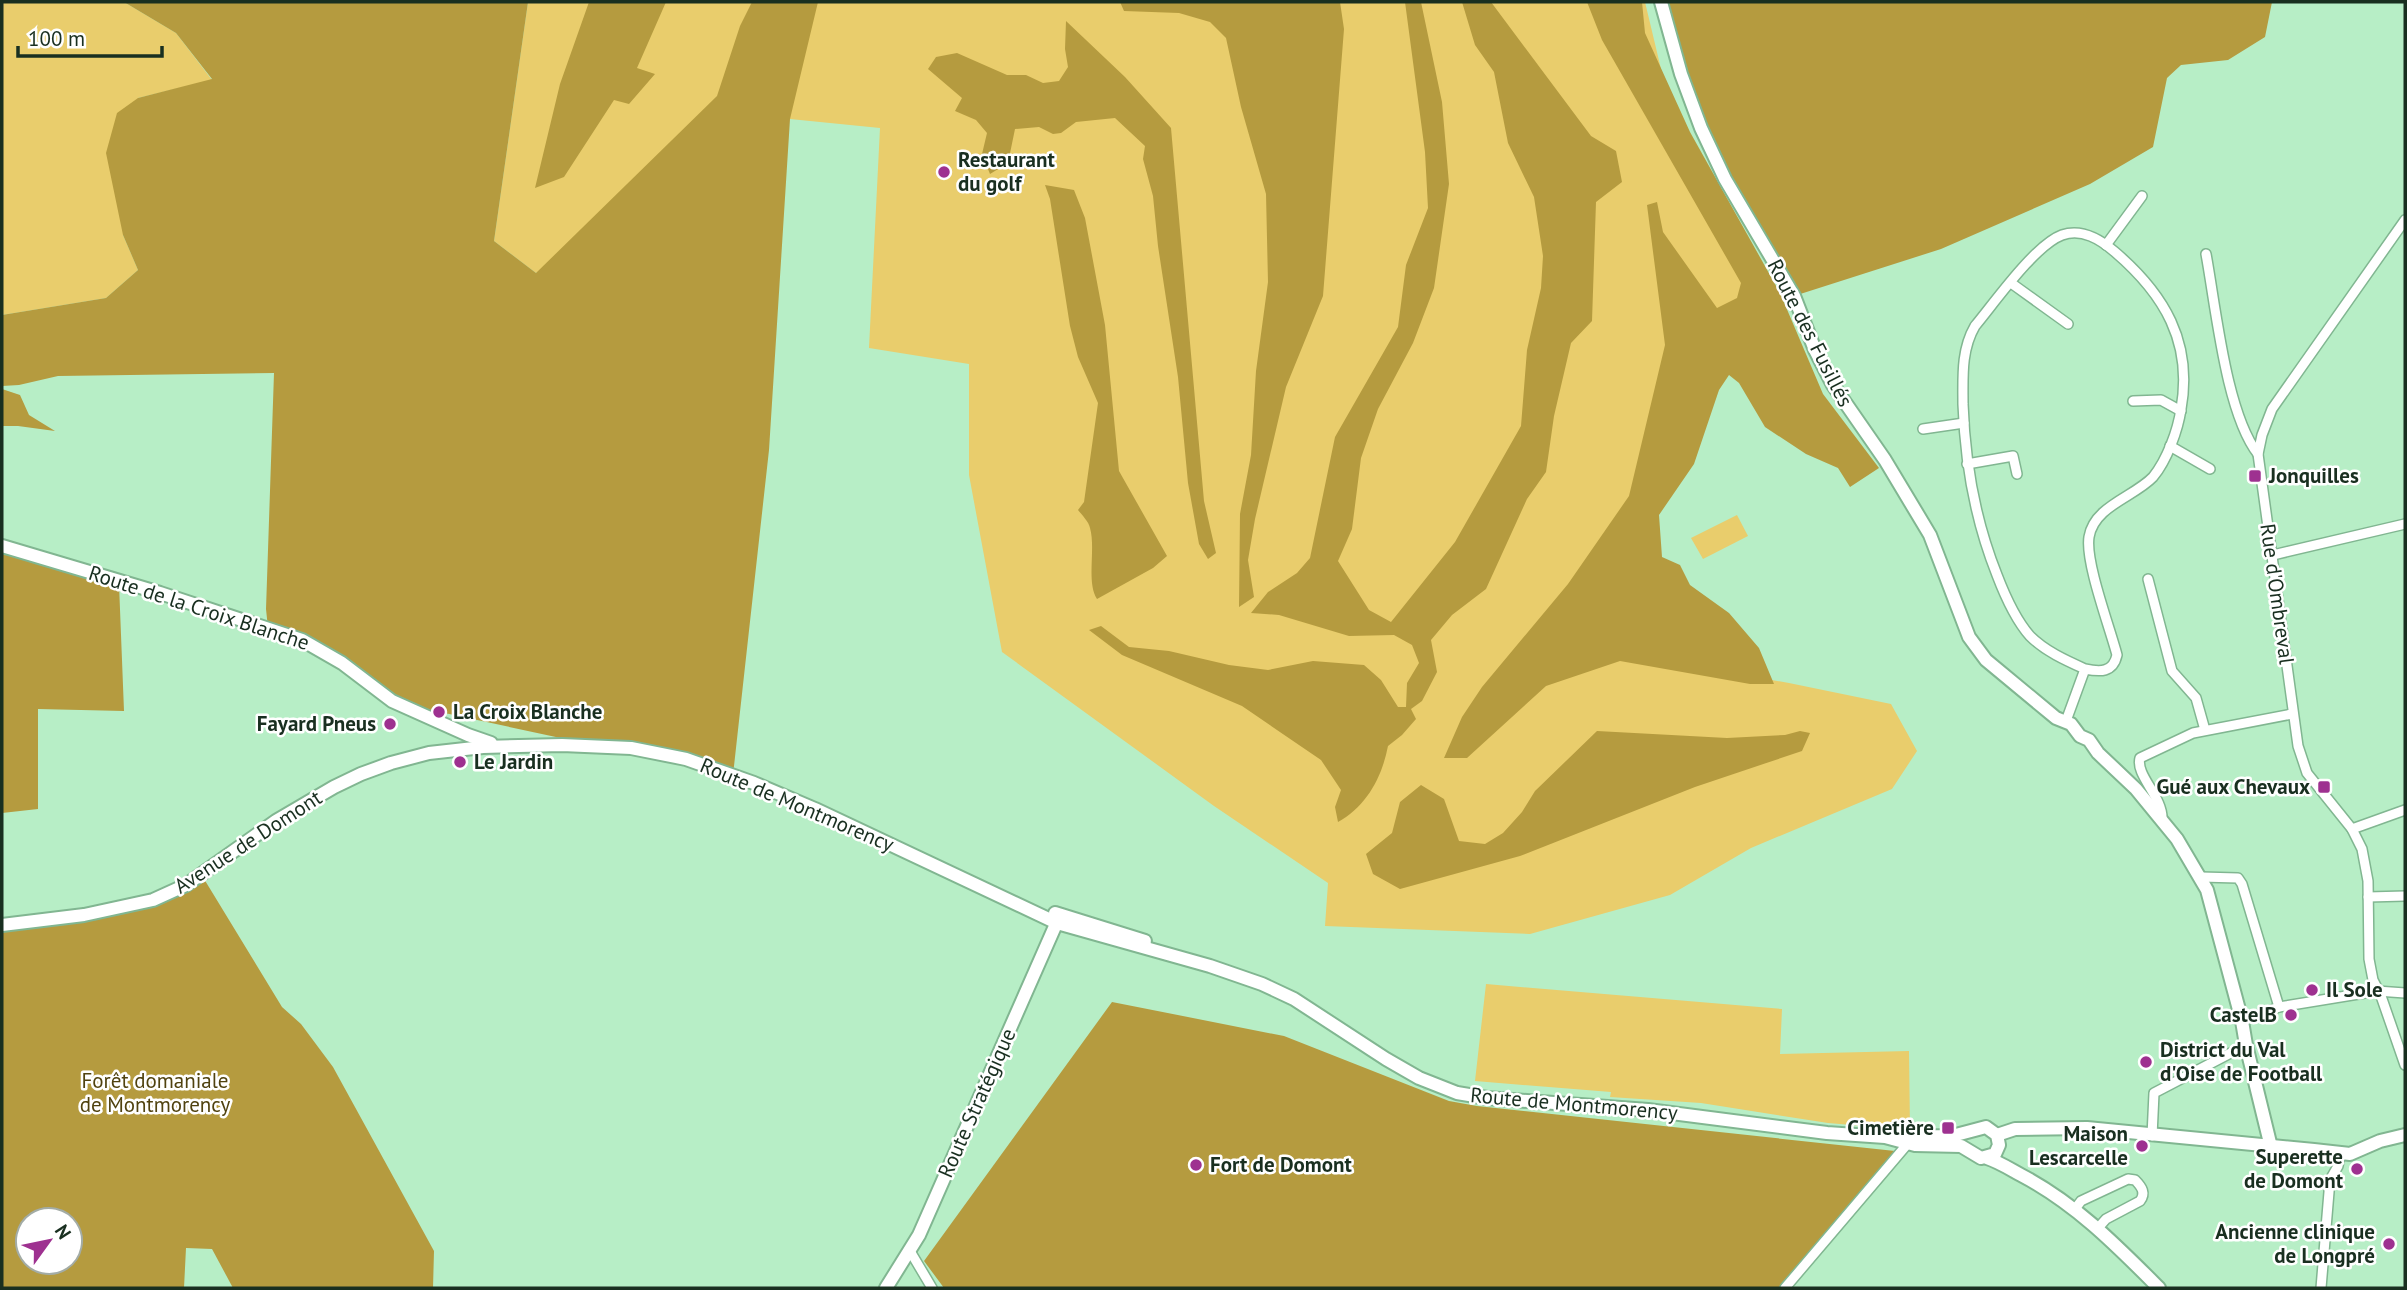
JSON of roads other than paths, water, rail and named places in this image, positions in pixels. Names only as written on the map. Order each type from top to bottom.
[{"type":"main road","name":"Route des Fusillés","points":[[1661,2],[1681,74],[1701,128],[1725,179],[1794,296],[1815,350],[1833,385],[1885,460],[1930,536],[1969,637],[1986,660],[2056,718],[2066,721],[2080,736],[2093,743],[2098,753],[2136,789],[2162,819],[2201,877],[2207,890],[2242,1021],[2271,1147]]},
{"type":"main road","name":"Route de la Croix Blanche","points":[[2,547],[160,593],[302,640],[342,663],[383,696],[420,714]]},
{"type":"main road","points":[[420,714],[445,731],[451,750],[462,743],[461,735],[456,729]]},
{"type":"main road","points":[[420,714],[480,740],[512,746]]},
{"type":"main road","name":"Avenue de Domont","points":[[2,925],[85,915],[153,900],[186,884],[276,821],[334,787],[380,766],[451,750],[512,746]]},
{"type":"main road","name":"Route de Montmorency","points":[[512,746],[631,748],[686,759],[754,783],[990,891],[1058,919],[1210,966],[1285,994],[1419,1078],[1457,1093],[1487,1098],[1648,1110],[1827,1133],[1961,1146],[1972,1154]]},
{"type":"main road","name":"Route Stratégique","points":[[886,1288],[910,1251],[1058,919]]},
{"type":"main road","points":[[2008,1168],[2001,1161],[1998,1142],[1986,1127],[1972,1131],[1967,1141],[1972,1154],[2008,1168],[2075,1209],[2159,1288]]},
{"type":"main road","points":[[1987,1158],[1995,1154],[1998,1142],[2015,1129],[2087,1128],[2314,1150],[2340,1155],[2405,1135]]},
{"type":"main road","name":"Route de Montmorency","points":[[1910,1141],[1972,1131]]},
{"type":"street","points":[[2106,245],[2142,196]]},
{"type":"street","name":"Rue d'Ombreval","points":[[2405,220],[2280,398],[2267,420],[2258,454],[2298,746],[2307,772],[2352,829],[2362,849],[2368,897],[2372,980],[2405,1065]]},
{"type":"street","points":[[2074,232],[2091,236],[2106,245],[2141,274],[2167,312],[2176,334],[2184,383],[2181,411],[2170,446],[2155,474],[2142,488],[2101,514],[2092,526],[2089,549],[2118,655],[2115,664],[2100,672],[2085,669],[2042,646],[2015,614],[2004,592],[1987,550],[1976,512],[1967,464],[1964,357],[1968,338],[1975,326],[2047,243],[2074,232]]},
{"type":"street","points":[[2206,254],[2238,415],[2249,442],[2258,454]]},
{"type":"street","points":[[2011,283],[2068,324]]},
{"type":"street","points":[[2133,401],[2161,400],[2181,411]]},
{"type":"street","points":[[1923,429],[1964,423]]},
{"type":"street","points":[[2170,446],[2210,469]]},
{"type":"street","points":[[1967,464],[2013,456],[2017,474]]},
{"type":"street","points":[[2273,555],[2405,524]]},
{"type":"street","points":[[2148,579],[2172,671],[2196,698],[2205,730]]},
{"type":"street","points":[[2066,721],[2085,669]]},
{"type":"street","points":[[2162,819],[2160,802],[2138,761],[2144,754],[2205,730],[2292,713]]},
{"type":"street","points":[[2352,829],[2405,810]]},
{"type":"street","points":[[2201,877],[2238,878],[2242,884],[2280,1007]]},
{"type":"street","points":[[2368,897],[2405,896]]},
{"type":"street","points":[[2242,1021],[2280,1007],[2378,991],[2405,993]]},
{"type":"street","points":[[2152,1136],[2154,1093],[2246,1045]]},
{"type":"street","points":[[1785,1288],[1910,1141]]},
{"type":"street","points":[[2321,1288],[2330,1180],[2338,1166],[2340,1155]]},
{"type":"street","points":[[2075,1209],[2081,1201],[2128,1179],[2135,1180],[2144,1196],[2140,1201],[2106,1219],[2098,1228]]},
{"type":"street","points":[[910,1251],[932,1288]]},
{"type":"place","name":"Restaurant du golf","points":[[944,172]]},
{"type":"place","name":"Jonquilles","points":[[2255,476]]},
{"type":"place","name":"La Croix Blanche","points":[[439,712]]},
{"type":"place","name":"Fayard Pneus","points":[[390,724]]},
{"type":"place","name":"Le Jardin","points":[[460,762]]},
{"type":"place","name":"Gué aux Chevaux","points":[[2324,787]]},
{"type":"place","name":"Il Sole","points":[[2312,990]]},
{"type":"place","name":"CastelB","points":[[2291,1015]]},
{"type":"place","name":"District du Val d'Oise de Football","points":[[2146,1062]]},
{"type":"place","name":"Cimetière","points":[[1948,1128]]},
{"type":"place","name":"Maison Lescarcelle","points":[[2142,1146]]},
{"type":"place","name":"Fort de Domont","points":[[1196,1165]]},
{"type":"place","name":"Superette de Domont","points":[[2357,1169]]},
{"type":"place","name":"Ancienne clinique de Longpré","points":[[2389,1244]]},
{"type":"park label","name":"Forêt domaniale de Montmorency","points":[[155,1093]]}]
